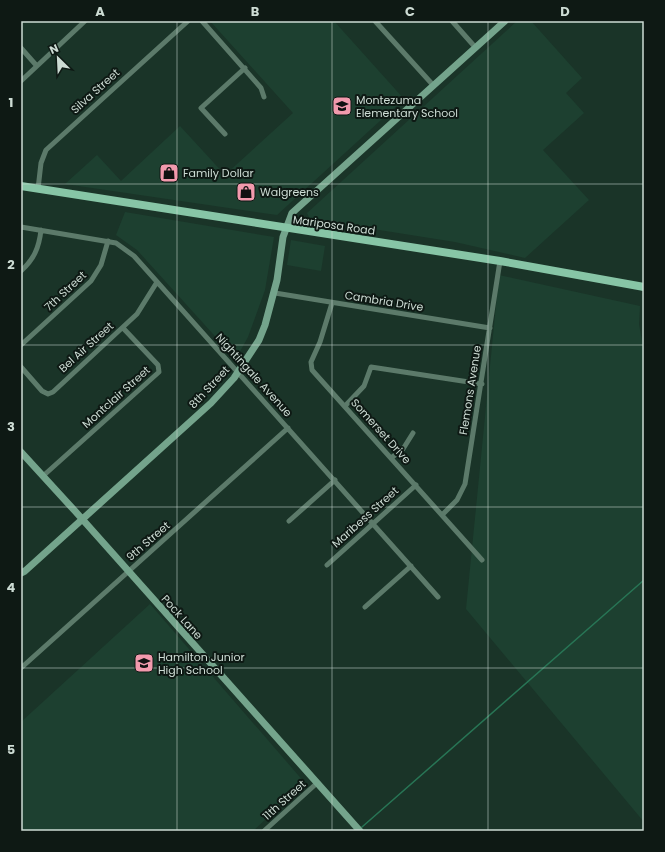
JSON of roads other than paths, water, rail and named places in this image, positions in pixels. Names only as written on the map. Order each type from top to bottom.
[{"type":"main road","name":"Mariposa Road","points":[[21,186],[500,261],[644,286]]},
{"type":"street","points":[[21,81],[85,21]]},
{"type":"street","name":"Silva Street","points":[[38,189],[41,163],[46,150],[188,21]]},
{"type":"street","points":[[202,21],[245,68],[261,88],[264,97]]},
{"type":"street","points":[[374,21],[433,85]]},
{"type":"street","points":[[452,21],[475,46]]},
{"type":"street","points":[[285,228],[289,218],[297,208],[504,21]]},
{"type":"street","points":[[21,48],[36,66]]},
{"type":"street","points":[[225,134],[201,108],[245,68]]},
{"type":"street","name":"Nightingale Avenue","points":[[21,226],[108,241],[116,243],[126,249],[335,480],[438,597]]},
{"type":"street","name":"8th Street","points":[[21,573],[211,403],[234,378],[259,340],[275,293],[285,228]]},
{"type":"street","points":[[21,271],[34,256],[39,244],[41,230]]},
{"type":"street","name":"7th Street","points":[[21,345],[92,281],[101,265],[108,241]]},
{"type":"street","name":"Flemons Avenue","points":[[442,515],[457,500],[465,484],[482,384],[500,261]]},
{"type":"street","name":"Bel Air Street","points":[[21,367],[42,391],[50,394],[137,314],[157,282]]},
{"type":"street","name":"Cambria Drive","points":[[275,293],[490,328]]},
{"type":"street","name":"Somerset Drive","points":[[332,303],[311,368],[482,560]]},
{"type":"street","name":"Montclair Street","points":[[43,476],[158,372],[156,363],[123,328]]},
{"type":"street","points":[[345,406],[364,386],[371,367],[482,384]]},
{"type":"street","name":"9th Street","points":[[21,668],[288,428]]},
{"type":"street","points":[[391,458],[403,449],[412,438],[413,433]]},
{"type":"street","name":"Pock Lane","points":[[21,452],[83,519],[128,572],[360,831]]},
{"type":"street","points":[[289,521],[335,480]]},
{"type":"street","name":"Maribess Street","points":[[327,564],[416,485]]},
{"type":"street","points":[[365,607],[411,566]]},
{"type":"street","name":"11th Street","points":[[264,831],[317,783]]},
{"type":"waterway","points":[[362,827],[644,580]]},
{"type":"place","name":"Montezuma Elementary School","points":[[342,106]]},
{"type":"place","name":"Family Dollar","points":[[169,173]]},
{"type":"place","name":"Walgreens","points":[[246,192]]},
{"type":"place","name":"Hamilton Junior High School","points":[[144,663]]}]
